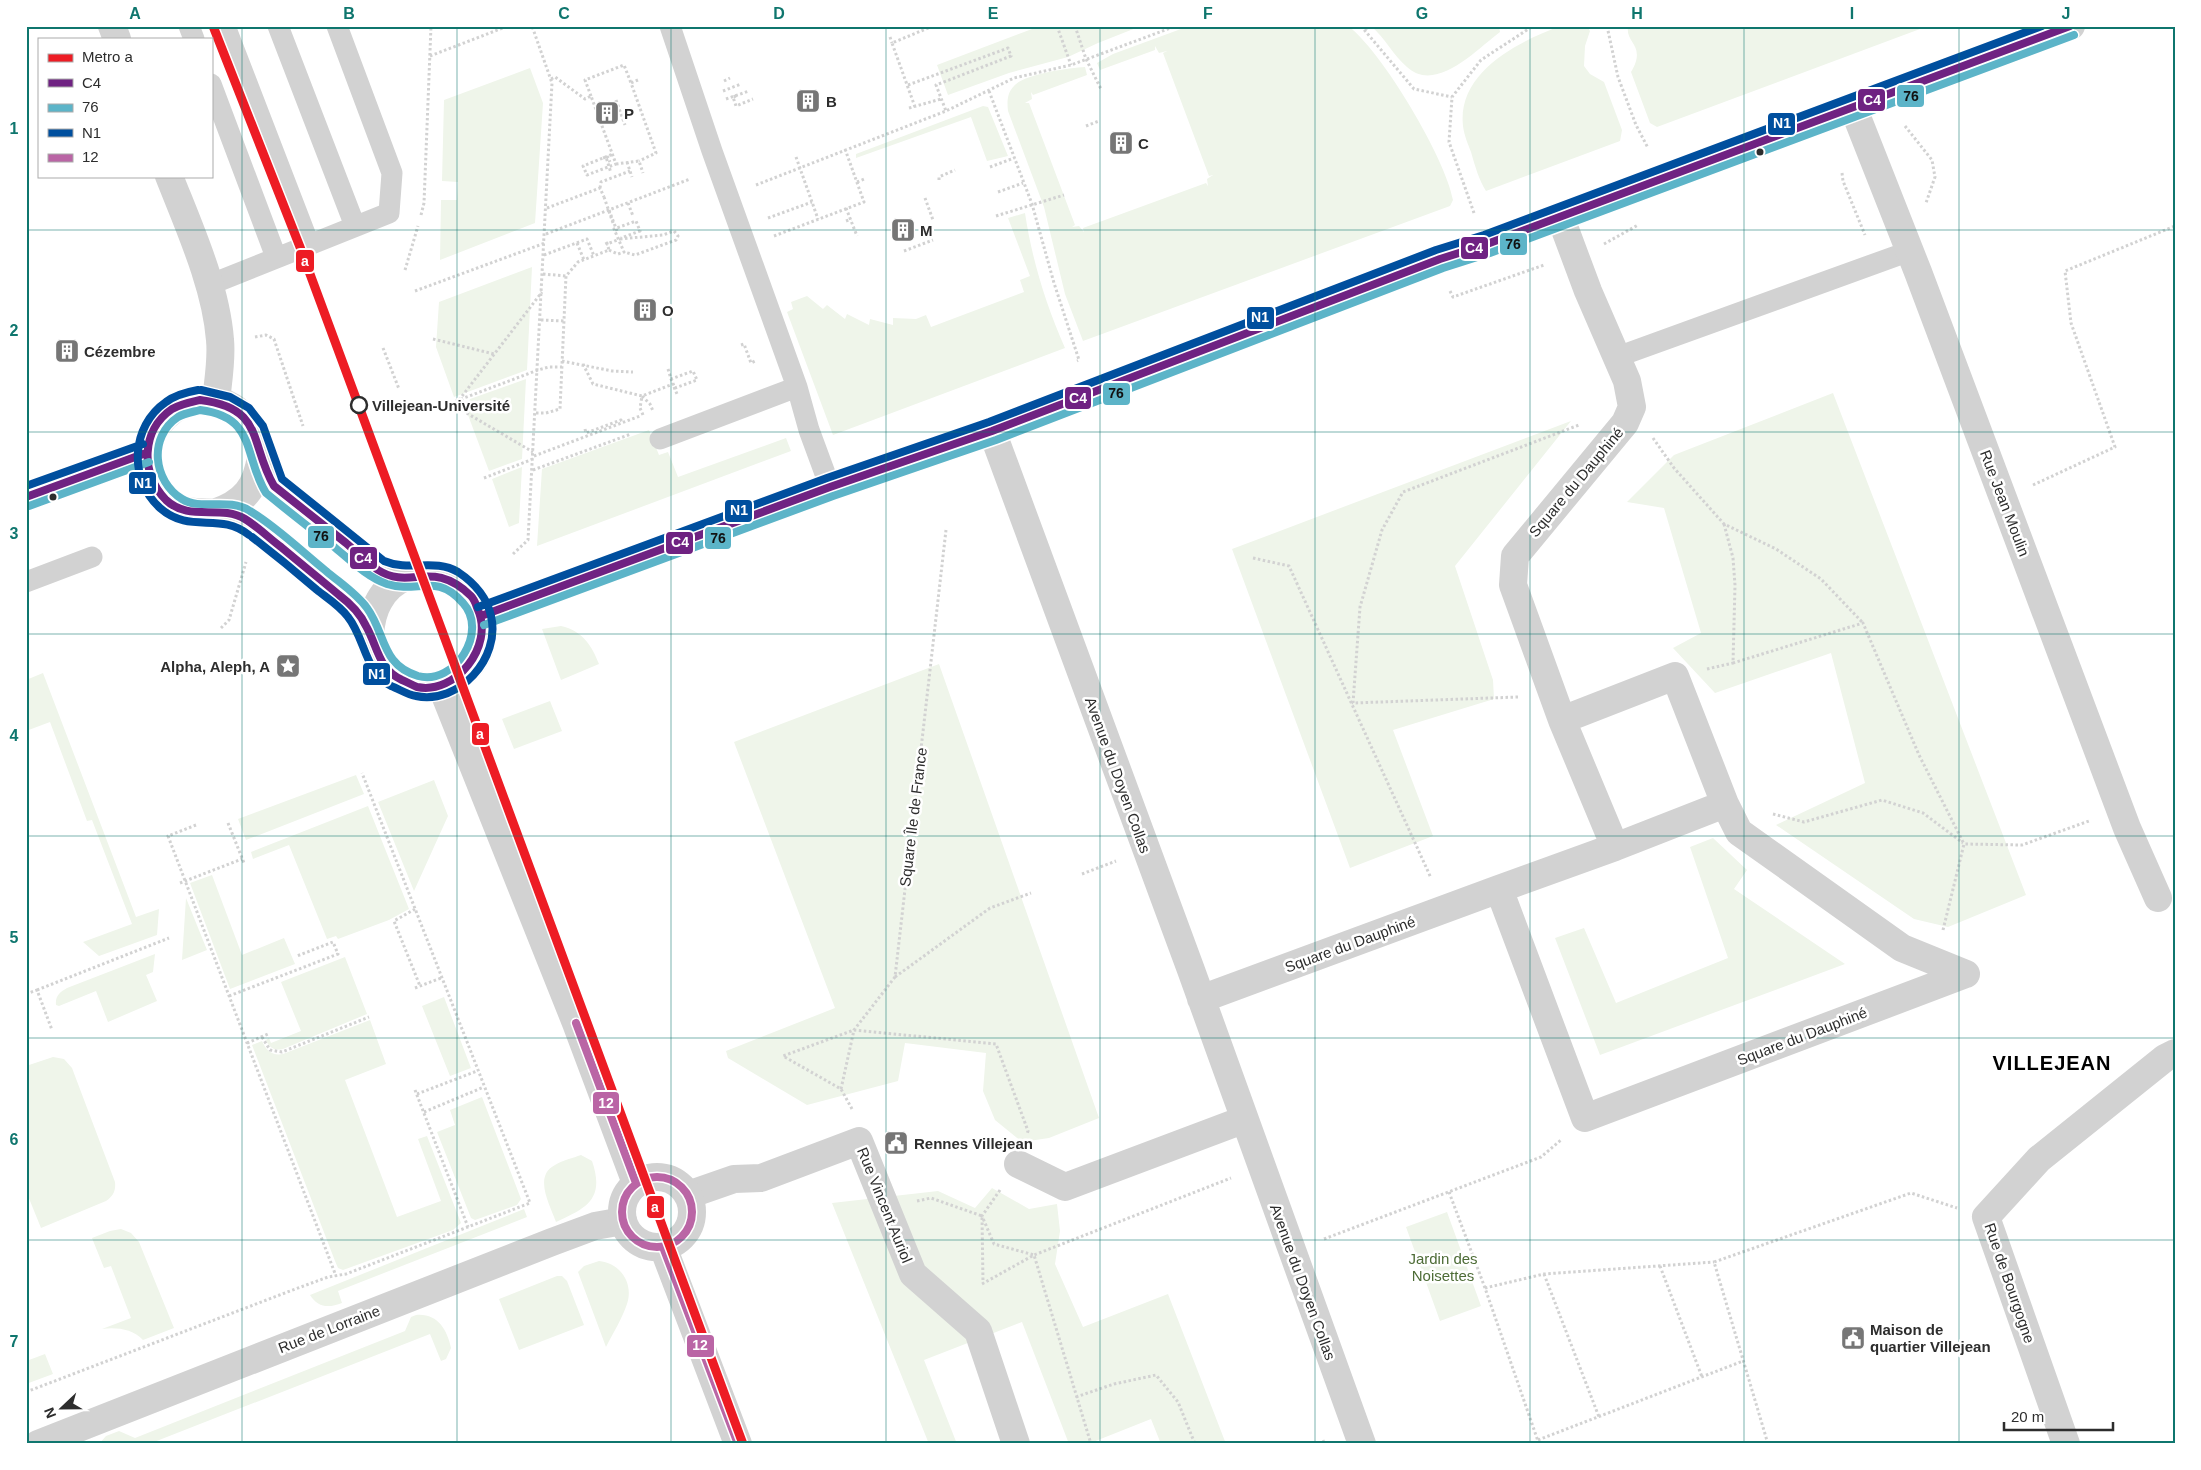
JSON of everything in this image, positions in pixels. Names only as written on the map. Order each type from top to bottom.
[{"type":"street","points":[[112,26],[117,38]]},
{"type":"street","points":[[481,616],[830,487],[992,431],[1440,259],[2071,26]]},
{"type":"street","name":"Rue Jean Moulin","points":[[1853,108],[1910,251],[2120,810],[2158,898]]},
{"type":"street","points":[[170,178],[209,285],[218,317],[220,340],[216,402]]},
{"type":"street","name":"Square du Dauphiné","points":[[1560,216],[1588,291],[1627,381],[1632,407],[1625,423],[1514,556],[1513,585],[1562,720],[1615,847]]},
{"type":"street","points":[[200,400],[216,402],[234,409],[247,420],[257,438],[266,474],[274,486],[289,500],[379,570],[392,576],[438,575],[452,580],[465,590],[475,602],[481,616],[483,634],[479,651],[470,666],[457,678],[441,685],[425,687],[409,684],[394,676],[382,664],[374,650],[370,634],[362,617],[352,605],[247,520],[233,514],[197,514],[180,509],[166,500],[155,486],[148,470],[146,453],[150,437],[158,422],[170,411],[184,403],[200,400]]},
{"type":"street","name":"Avenue du Doyen Collas","points":[[992,431],[1362,1444]]},
{"type":"street","points":[[26,498],[146,453]]},
{"type":"street","points":[[214,513],[236,504],[252,487],[259,472],[261,456]]},
{"type":"street","points":[[370,634],[372,616],[379,599],[392,586],[407,577]]},
{"type":"street","name":"Square du Dauphiné","points":[[1562,720],[1675,676],[1725,804],[1739,832],[1902,948],[1966,974],[1585,1118]]},
{"type":"street","points":[[441,685],[572,1014],[636,1183]]},
{"type":"street","name":"Square du Dauphiné","points":[[1201,999],[1615,847],[1725,804]]},
{"type":"street","points":[[1499,889],[1585,1118]]},
{"type":"street","name":"Rue de Bourgogne","points":[[2066,1444],[1986,1217],[2039,1159],[2175,1052]]},
{"type":"street","points":[[1018,1164],[1066,1187],[1244,1120]]},
{"type":"street","name":"Rue Vincent Auriol","points":[[688,1195],[734,1179],[761,1178],[859,1141],[913,1274],[978,1331],[1016,1444]]},
{"type":"street","points":[[665,1177],[682,1187],[688,1195],[692,1216],[689,1226],[679,1240],[663,1247],[642,1244],[634,1239],[622,1221],[622,1204],[630,1188],[646,1178],[665,1177]]},
{"type":"street","name":"Rue de Lorraine","points":[[38,1444],[543,1245],[595,1226],[622,1221]]},
{"type":"street","points":[[663,1247],[738,1444]]},
{"type":"lane","points":[[190,26],[194,38]]},
{"type":"lane","points":[[225,26],[310,244]]},
{"type":"lane","points":[[278,26],[355,226]]},
{"type":"lane","points":[[209,285],[389,213],[392,173],[337,26]]},
{"type":"lane","points":[[670,26],[712,152],[797,387],[809,430],[830,487]]},
{"type":"lane","points":[[212,87],[276,257]]},
{"type":"lane","points":[[1616,357],[1910,251]]},
{"type":"lane","points":[[660,439],[797,387]]},
{"type":"lane","points":[[26,582],[92,557]]},
{"type":"path","points":[[425,180],[431,26]]},
{"type":"path","points":[[430,56],[508,26]]},
{"type":"path","points":[[513,554],[528,540],[547,208],[551,79],[532,26]]},
{"type":"path","points":[[892,43],[934,26]]},
{"type":"path","points":[[915,106],[908,85],[892,43],[890,37],[892,43],[934,26]]},
{"type":"path","points":[[1057,26],[1070,65]]},
{"type":"path","points":[[1075,26],[1086,58],[1101,89]]},
{"type":"path","points":[[751,187],[946,111],[1014,78],[1070,65],[1176,26]]},
{"type":"path","points":[[1361,26],[1414,89],[1452,97]]},
{"type":"path","points":[[1365,29],[1371,26]]},
{"type":"path","points":[[1470,198],[1449,142],[1452,97],[1481,60],[1533,26]]},
{"type":"path","points":[[1607,26],[1618,77],[1636,125]]},
{"type":"path","points":[[908,85],[1008,48],[1011,56],[936,85],[946,111]]},
{"type":"path","points":[[589,174],[612,163],[639,161],[656,153],[624,65],[585,80],[613,154],[612,163]]},
{"type":"path","points":[[551,79],[556,77],[585,98],[591,96]]},
{"type":"path","points":[[724,81],[730,78]]},
{"type":"path","points":[[630,83],[638,80]]},
{"type":"path","points":[[737,85],[725,90],[741,84]]},
{"type":"path","points":[[730,98],[748,91],[733,97],[736,106],[753,100]]},
{"type":"path","points":[[989,91],[1032,204],[1072,341]]},
{"type":"path","points":[[909,108],[941,99]]},
{"type":"path","points":[[616,100],[625,125]]},
{"type":"path","points":[[1086,126],[1099,121]]},
{"type":"path","points":[[770,237],[864,202],[845,149]]},
{"type":"path","points":[[589,174],[584,165],[613,154]]},
{"type":"path","points":[[601,159],[608,156]]},
{"type":"path","points":[[601,159],[608,156],[612,163]]},
{"type":"path","points":[[608,156],[612,163]]},
{"type":"path","points":[[608,156],[582,165],[586,176],[604,169],[615,159]]},
{"type":"path","points":[[601,159],[606,157],[611,173]]},
{"type":"path","points":[[796,157],[818,218]]},
{"type":"path","points":[[990,167],[1014,158]]},
{"type":"path","points":[[639,161],[643,173]]},
{"type":"path","points":[[627,162],[632,176]]},
{"type":"path","points":[[589,174],[604,169]]},
{"type":"path","points":[[940,180],[939,176],[955,170]]},
{"type":"path","points":[[619,240],[600,188],[601,182],[630,171]]},
{"type":"path","points":[[546,234],[694,177]]},
{"type":"path","points":[[856,182],[864,179]]},
{"type":"path","points":[[998,192],[1023,182]]},
{"type":"path","points":[[547,208],[600,188]]},
{"type":"path","points":[[996,216],[1064,195]]},
{"type":"path","points":[[925,198],[933,220]]},
{"type":"path","points":[[764,220],[812,202]]},
{"type":"path","points":[[628,203],[633,216]]},
{"type":"path","points":[[846,208],[857,236]]},
{"type":"path","points":[[609,210],[619,240]]},
{"type":"path","points":[[846,221],[851,220]]},
{"type":"path","points":[[609,250],[606,240],[607,244],[619,240],[640,231],[636,221],[614,229],[619,240]]},
{"type":"path","points":[[619,240],[640,231],[637,221],[615,229],[619,240],[623,250],[635,255],[676,240],[678,236],[676,232],[672,232],[663,235],[619,240]]},
{"type":"path","points":[[2033,486],[2115,447],[2071,323],[2065,271],[2175,226]]},
{"type":"path","points":[[544,255],[587,239],[594,256]]},
{"type":"path","points":[[904,252],[933,240]]},
{"type":"path","points":[[577,242],[584,260]]},
{"type":"path","points":[[415,290],[545,243]]},
{"type":"path","points":[[536,413],[546,413],[560,409],[566,276],[578,262],[609,250],[618,254],[623,250]]},
{"type":"path","points":[[543,274],[566,276]]},
{"type":"path","points":[[542,292],[457,401],[538,370],[549,367],[562,367]]},
{"type":"path","points":[[541,320],[564,321]]},
{"type":"path","points":[[255,336],[266,335],[274,339],[302,426]]},
{"type":"path","points":[[433,339],[494,354]]},
{"type":"path","points":[[741,345],[744,344],[751,364],[756,362],[754,359]]},
{"type":"path","points":[[383,348],[400,389]]},
{"type":"path","points":[[562,361],[612,371],[633,372]]},
{"type":"path","points":[[583,364],[593,384],[642,396],[650,404]]},
{"type":"path","points":[[667,369],[675,388]]},
{"type":"path","points":[[677,394],[675,388],[671,379],[668,369],[671,380],[676,378],[693,371]]},
{"type":"path","points":[[671,379],[693,371]]},
{"type":"path","points":[[671,379],[693,371]]},
{"type":"path","points":[[675,388],[696,380],[693,371]]},
{"type":"path","points":[[693,371],[699,386]]},
{"type":"path","points":[[675,388],[697,380],[693,371]]},
{"type":"path","points":[[671,379],[688,373]]},
{"type":"path","points":[[642,396],[673,384]]},
{"type":"path","points":[[642,396],[640,408],[643,415]]},
{"type":"path","points":[[458,408],[533,456]]},
{"type":"path","points":[[484,478],[533,456],[662,408]]},
{"type":"path","points":[[1353,703],[1360,607],[1382,530],[1403,492],[1596,418],[1625,423],[1648,431],[1674,468],[1724,524],[1776,549],[1821,578],[1862,623],[1919,755],[1964,844],[1936,961]]},
{"type":"path","points":[[585,429],[586,433],[621,420],[622,423]]},
{"type":"path","points":[[533,470],[627,436]]},
{"type":"path","points":[[1724,524],[1733,558],[1733,663],[1862,623]]},
{"type":"path","name":"Square Île de France","points":[[895,977],[946,530]]},
{"type":"path","points":[[1253,558],[1289,566],[1353,703],[1444,909]]},
{"type":"path","points":[[221,628],[229,620],[247,560]]},
{"type":"path","points":[[1353,703],[1530,696],[1550,688]]},
{"type":"path","points":[[26,1392],[290,1291],[346,1274],[530,1203],[362,773]]},
{"type":"path","points":[[1739,832],[1771,813],[1804,822],[1882,800],[1923,813],[1964,844],[2022,845],[2120,810]]},
{"type":"path","points":[[180,883],[243,861],[228,823]]},
{"type":"path","points":[[196,825],[168,836],[336,1276]]},
{"type":"path","points":[[1082,874],[1096,868]]},
{"type":"path","points":[[841,1089],[854,1030],[895,977],[990,908],[1031,892]]},
{"type":"path","points":[[415,910],[394,921],[420,986]]},
{"type":"path","points":[[26,994],[169,938]]},
{"type":"path","points":[[229,996],[338,954],[333,942],[297,956]]},
{"type":"path","points":[[415,988],[441,978]]},
{"type":"path","points":[[37,990],[52,1030]]},
{"type":"path","points":[[262,1036],[270,1050],[282,1052],[368,1018]]},
{"type":"path","points":[[854,1030],[783,1056],[841,1089],[854,1112]]},
{"type":"path","points":[[247,1043],[268,1034]]},
{"type":"path","points":[[416,1094],[478,1070]]},
{"type":"path","points":[[424,1112],[484,1088]]},
{"type":"path","points":[[415,1090],[468,1227]]},
{"type":"path","points":[[1292,1251],[1541,1157],[1585,1118]]},
{"type":"path","points":[[983,1283],[1034,1255],[1261,1167]]},
{"type":"path","points":[[1450,1192],[1538,1442],[1743,1361]]},
{"type":"path","points":[[1485,1288],[1544,1274],[1714,1262],[1910,1193],[1986,1217]]},
{"type":"path","points":[[914,1202],[931,1198],[982,1216],[983,1283],[968,1322]]},
{"type":"path","points":[[1714,1262],[1768,1444]]},
{"type":"path","points":[[1660,1266],[1702,1377]]},
{"type":"path","points":[[1544,1274],[1599,1417]]},
{"type":"path","points":[[1076,1397],[1114,1384],[1156,1375],[1178,1402],[1194,1444]]},
{"type":"green space","points":[[1040,26],[1141,26],[1068,57],[1009,73],[948,95],[937,65]]},
{"type":"green space","points":[[1189,26],[1348,26],[1378,58],[1411,107],[1438,159],[1453,200],[1450,206],[1083,341],[1065,294],[1044,207],[1008,111],[1009,95],[1014,86],[1027,78],[1047,72],[1085,67],[1087,75],[1033,95],[1031,92],[1032,99],[1025,103],[1029,103],[1075,225],[1072,227],[1079,226],[1084,232],[1083,228],[1206,183],[1208,186],[1207,179],[1213,175],[1209,176],[1163,53],[1167,51],[1159,53],[1155,46],[1155,50],[1100,70],[1097,63],[1113,54]]},
{"type":"green space","points":[[1371,26],[1499,26],[1500,32],[1456,66],[1431,75],[1418,74],[1407,67]]},
{"type":"green space","points":[[1560,26],[1587,26],[1590,31],[1585,46],[1584,66],[1590,74],[1604,82],[1622,130],[1620,141],[1486,191],[1477,173],[1463,126],[1464,107],[1470,90],[1480,75],[1509,50]]},
{"type":"green space","points":[[1628,26],[1928,26],[1657,127],[1650,123],[1631,72],[1637,56],[1629,37]]},
{"type":"green space","points":[[530,68],[543,103],[535,223],[440,260],[441,200],[457,200],[458,182],[442,181],[444,100]]},
{"type":"green space","points":[[983,106],[988,107],[1008,156],[987,161],[971,117],[856,158],[856,154]]},
{"type":"green space","points":[[1025,213],[1040,282],[1065,348],[833,435],[787,312],[793,309],[791,302],[807,296],[823,309],[827,305],[845,319],[847,314],[869,325],[870,319],[893,325],[893,318],[916,319],[926,315],[931,327],[1024,292],[1020,280],[1030,276],[1008,218]]},
{"type":"green space","points":[[532,267],[527,370],[454,397],[436,347],[439,302]]},
{"type":"green space","points":[[526,379],[522,459],[489,471],[465,407],[470,399]]},
{"type":"green space","points":[[1833,393],[2026,895],[1948,927],[1914,919],[1776,825],[1865,783],[1831,653],[1715,693],[1673,648],[1701,633],[1664,508],[1627,502],[1674,455]]},
{"type":"green space","points":[[1571,421],[1455,566],[1493,680],[1494,699],[1393,730],[1433,836],[1350,868],[1232,549]]},
{"type":"green space","points":[[649,430],[659,455],[668,452],[678,477],[786,438],[791,451],[537,546],[542,469]]},
{"type":"green space","points":[[522,467],[519,523],[509,527],[492,479]]},
{"type":"green space","points":[[561,626],[569,628],[586,640],[599,664],[561,680],[542,629]]},
{"type":"green space","points":[[939,664],[1099,1118],[1049,1138],[1022,1142],[995,1120],[983,1091],[986,1053],[905,1043],[898,1081],[807,1105],[728,1058],[726,1051],[835,1008],[734,742]]},
{"type":"green space","points":[[43,673],[136,917],[159,909],[157,935],[99,956],[83,942],[132,924],[92,820],[87,821],[50,722],[26,731],[26,680]]},
{"type":"green space","points":[[550,701],[562,731],[514,749],[502,719]]},
{"type":"green space","points":[[356,775],[364,794],[246,840],[238,819]]},
{"type":"green space","points":[[434,780],[448,816],[414,891],[378,802]]},
{"type":"green space","points":[[368,806],[409,909],[389,920],[338,939],[336,936],[327,939],[289,845],[253,859],[251,852]]},
{"type":"green space","points":[[1713,838],[1747,870],[1734,889],[1845,964],[1600,1055],[1555,938],[1584,928],[1616,1003],[1728,958],[1690,847]]},
{"type":"green space","points":[[212,875],[242,955],[284,938],[295,964],[230,989],[190,883]]},
{"type":"green space","points":[[186,898],[207,950],[182,960]]},
{"type":"green space","points":[[155,954],[153,972],[146,975],[157,1001],[108,1022],[96,991],[59,1006],[56,1005],[56,999],[67,988]]},
{"type":"green space","points":[[345,957],[367,1014],[283,1049],[271,1047],[266,1040],[269,1038],[271,1043],[301,1031],[281,982]]},
{"type":"green space","points":[[444,997],[471,1068],[450,1076],[422,1006]]},
{"type":"green space","points":[[370,1020],[386,1064],[345,1080],[397,1217],[441,1201],[418,1139],[427,1136],[461,1223],[453,1230],[343,1270],[338,1268],[335,1261],[252,1045],[262,1041],[270,1052],[283,1054]]},
{"type":"green space","points":[[53,1057],[64,1059],[72,1068],[115,1182],[115,1188],[112,1195],[106,1201],[41,1228],[26,1191],[26,1066]]},
{"type":"green space","points":[[482,1097],[521,1199],[517,1205],[475,1220],[471,1218],[437,1132],[455,1125],[450,1110]]},
{"type":"green space","points":[[581,1155],[592,1161],[596,1185],[594,1193],[584,1207],[556,1222],[545,1191],[545,1176],[548,1170],[555,1165]]},
{"type":"green space","points":[[992,1188],[1029,1209],[1057,1204],[1060,1231],[1055,1264],[1083,1327],[1168,1294],[1226,1444],[1161,1444],[1151,1419],[1088,1444],[1069,1444],[1022,1322],[924,1360],[957,1444],[929,1444],[832,1203],[938,1191],[975,1208]]},
{"type":"green space","points":[[524,1209],[527,1217],[338,1291],[342,1303],[333,1306],[320,1305],[310,1295]]},
{"type":"green space","name":"Jardin des Noisettes","points":[[1447,1212],[1481,1306],[1440,1321],[1406,1227]]},
{"type":"green space","points":[[121,1229],[131,1233],[139,1242],[174,1328],[143,1340],[134,1333],[124,1330],[102,1329],[131,1318],[111,1266],[104,1268],[92,1238]]},
{"type":"green space","points":[[599,1261],[619,1270],[624,1275],[629,1289],[625,1310],[606,1347],[578,1272],[584,1266]]},
{"type":"green space","points":[[557,1276],[562,1276],[567,1281],[584,1325],[519,1350],[499,1299]]},
{"type":"green space","points":[[416,1315],[430,1317],[444,1329],[451,1348],[446,1359],[441,1361],[430,1334],[149,1444],[99,1444],[106,1436],[119,1431],[135,1438],[405,1331],[411,1317]]},
{"type":"green space","points":[[45,1354],[53,1374],[26,1384],[26,1359],[29,1358],[29,1360]]},
{"type":"metro line","name":"a","points":[[213,26],[300,247],[743,1444]]},
{"type":"transit line","name":"N1","points":[[478,607],[827,478],[989,422],[1436,250],[1484,235],[2042,26]]},
{"type":"transit line","name":"C4","points":[[481,616],[830,487],[992,431],[1440,259],[1487,244],[2070,26]]},
{"type":"transit line","name":"76","points":[[484,625],[833,496],[996,440],[1443,268],[1490,253],[2074,35]]},
{"type":"transit line","name":"N1","points":[[198,390],[181,394],[166,402],[154,412],[146,425],[140,438],[138,453],[143,483],[150,496],[160,508],[171,516],[194,522],[227,524],[249,535]]},
{"type":"transit line","name":"N1","points":[[201,390],[230,397],[249,408],[263,426],[282,479],[384,561],[403,565],[431,565],[449,568],[469,580],[483,596],[491,616],[492,632],[490,647],[483,662],[461,686],[447,693],[432,697],[416,696],[391,686],[382,680],[370,664],[354,625],[345,613],[252,537]]},
{"type":"transit line","name":"C4","points":[[200,400],[221,404],[245,419],[252,430],[266,470],[274,486],[378,570],[390,576],[401,578],[433,577],[445,579],[457,585],[474,599],[482,624],[481,638],[476,652],[458,676],[445,683],[431,687],[417,687],[402,680],[383,664],[364,621],[355,609],[254,525],[235,515],[185,510],[175,507],[166,500],[152,478],[148,465],[150,440],[154,428],[172,409],[182,404],[200,400]]},
{"type":"transit line","name":"76","points":[[200,410],[218,414],[231,421],[246,440],[259,479],[266,493],[366,573],[387,584],[408,587],[435,586],[444,588],[463,603],[470,615],[472,628],[470,641],[464,654],[455,665],[444,673],[432,677],[418,676],[406,671],[391,657],[373,618],[363,603],[348,588],[270,524],[242,507],[189,502],[172,491],[160,470],[158,447],[168,426],[178,417],[200,410]]},
{"type":"transit line","name":"N1","points":[[26,486],[143,444]]},
{"type":"transit line","name":"C4","points":[[26,497],[146,453]]},
{"type":"transit line","name":"76","points":[[29,506],[149,462]]},
{"type":"transit line","name":"12","points":[[576,1023],[636,1183]]},
{"type":"transit line","name":"12","points":[[664,1177],[677,1183],[686,1192],[690,1198],[692,1212],[690,1226],[682,1237],[671,1245],[650,1247],[643,1245],[632,1237],[624,1226],[622,1205],[624,1198],[632,1187],[643,1179],[664,1177]]},
{"type":"transit line","name":"12","points":[[663,1247],[738,1444]]},
{"type":"place","name":"B","points":[[808,101]]},
{"type":"place","name":"P","points":[[607,113]]},
{"type":"place","name":"C","points":[[1121,143]]},
{"type":"place","name":"M","points":[[903,230]]},
{"type":"place","name":"O","points":[[645,310]]},
{"type":"place","name":"Cézembre","points":[[67,351]]},
{"type":"place","name":"Villejean-Université","points":[[359,405]]},
{"type":"place","name":"Alpha, Aleph, A","points":[[288,666]]},
{"type":"place","name":"Rennes Villejean","points":[[896,1143]]},
{"type":"place","name":"Maison de quartier Villejean","points":[[1853,1338]]},
{"type":"district","name":"VILLEJEAN","points":[[2052,1063]]}]
